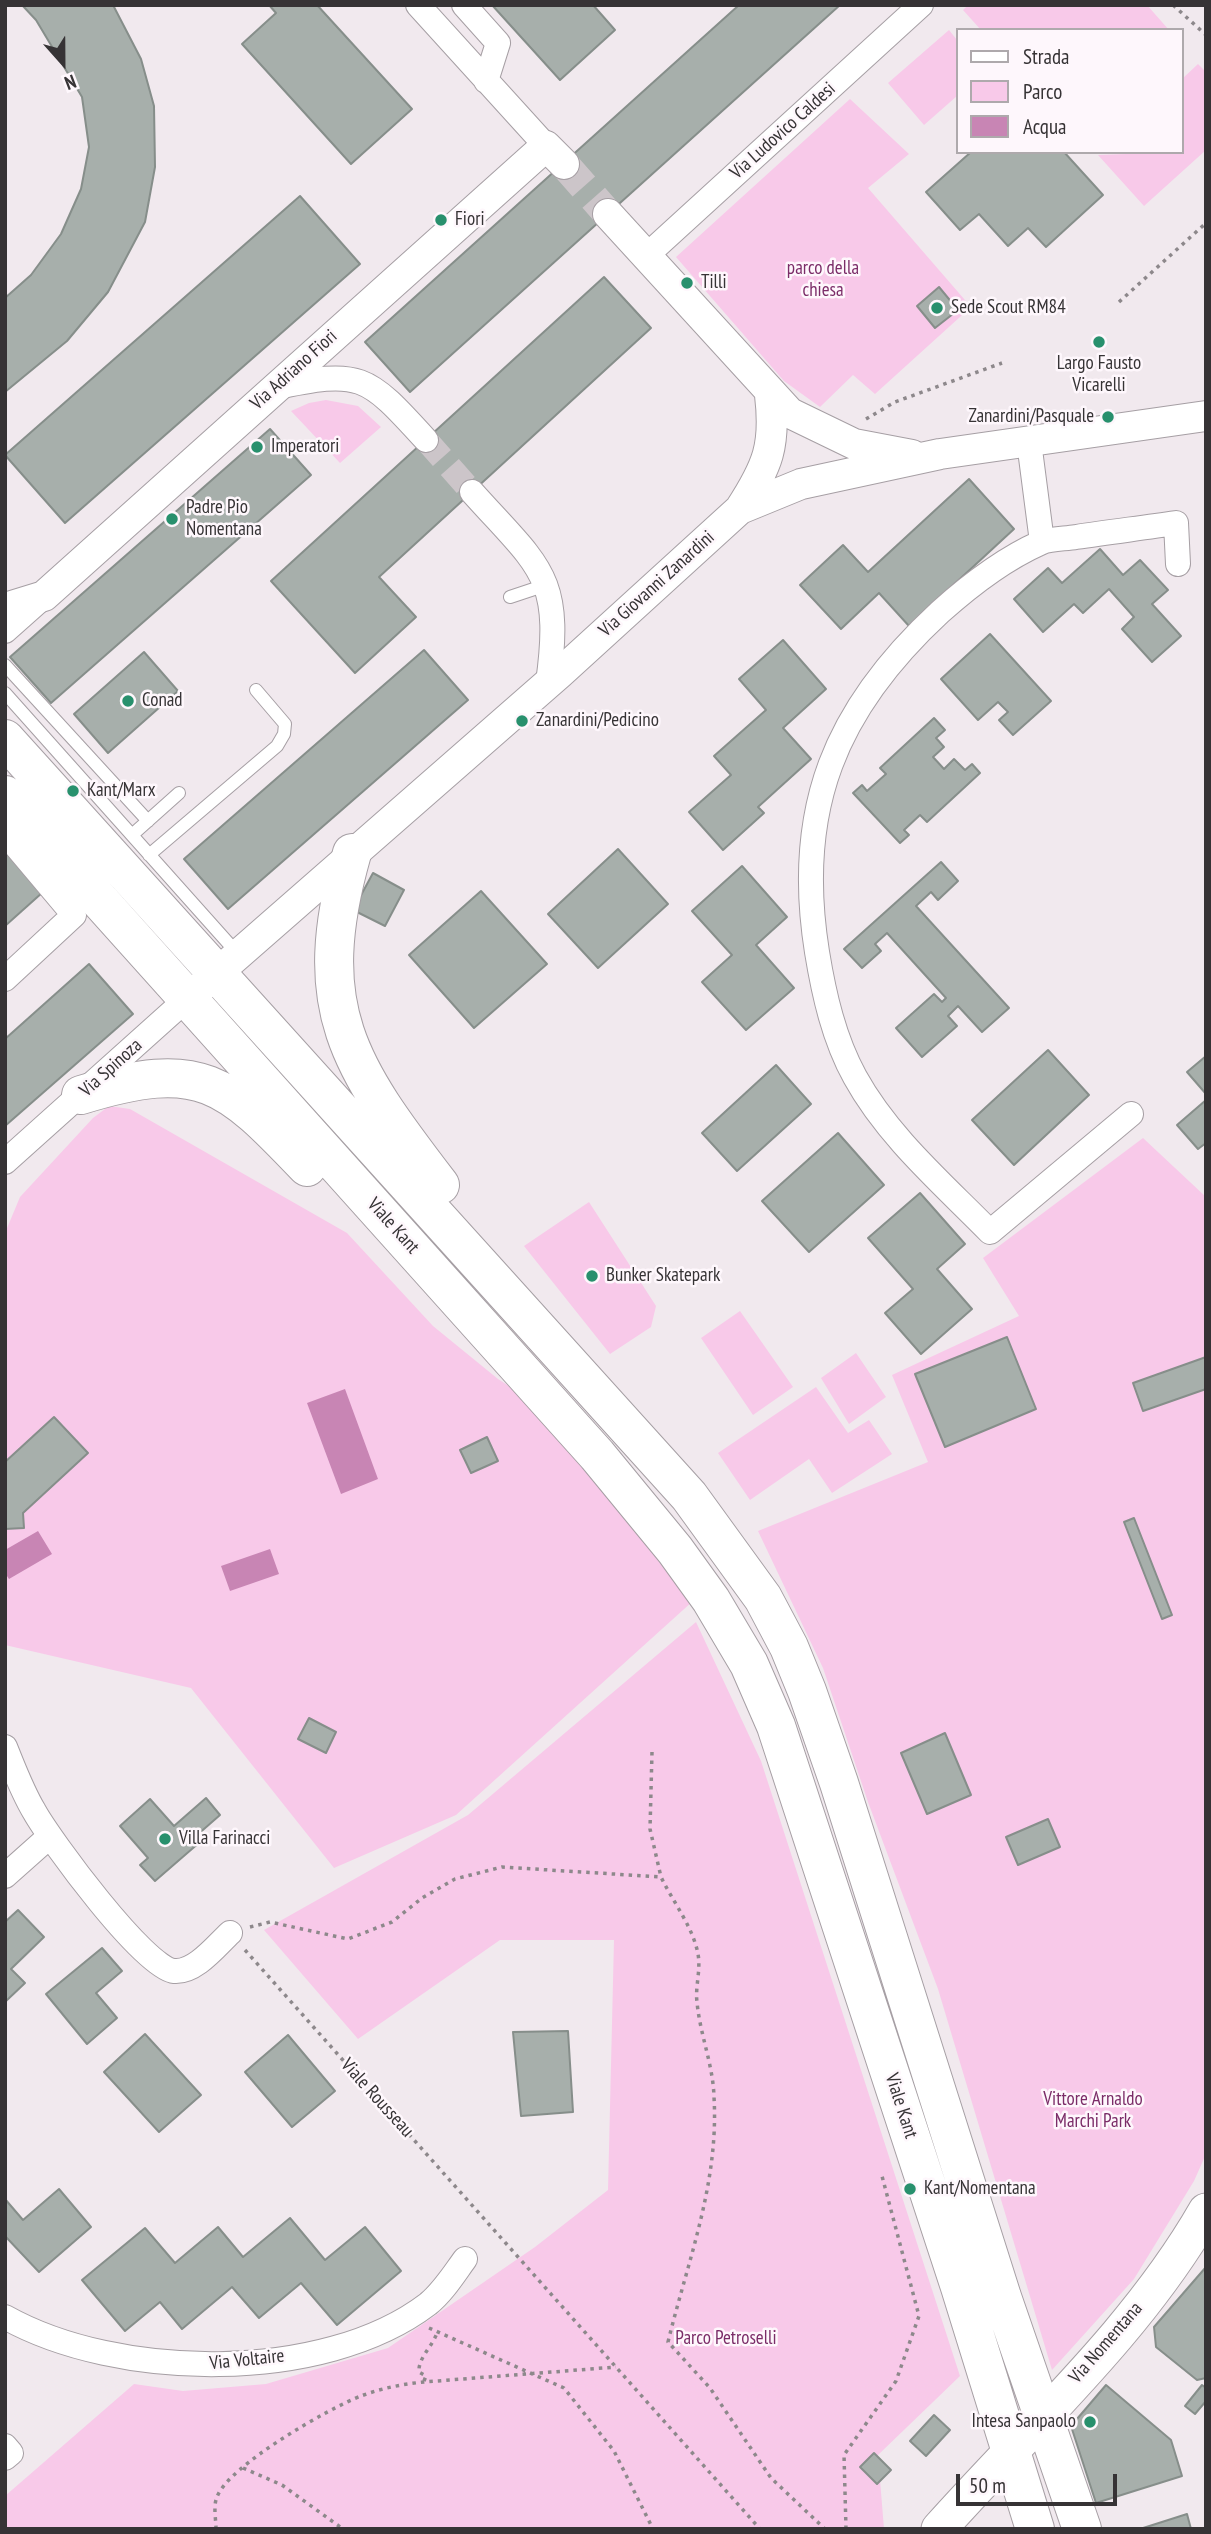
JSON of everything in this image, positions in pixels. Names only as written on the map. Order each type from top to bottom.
[{"type":"main road","name":"Viale Kant","points":[[5,738],[214,975],[522,1310],[688,1496],[763,1598],[789,1647],[839,1783],[1002,2297],[1082,2529]]},
{"type":"main road","name":"Viale Kant","points":[[5,795],[214,975],[429,1267],[597,1455],[675,1549],[730,1630],[756,1677],[789,1763],[943,2234],[1035,2529]]},
{"type":"main road","points":[[352,853],[336,915],[334,948],[336,996],[345,1040],[372,1094],[485,1247],[522,1310]]},
{"type":"main road","points":[[81,1095],[152,1078],[195,1081],[220,1089],[253,1112],[343,1202],[429,1267]]},
{"type":"main road","name":"Via Nomentana","points":[[939,2529],[1149,2294],[1206,2211]]},
{"type":"street","points":[[418,5],[555,155]]},
{"type":"street","points":[[464,5],[498,43],[486,81]]},
{"type":"street","name":"Via Ludovico Caldesi","points":[[646,256],[921,5]]},
{"type":"street","name":"Via Adriano Fiori","points":[[5,631],[273,388],[555,155]]},
{"type":"street","points":[[608,214],[770,395],[807,424],[854,444],[896,453],[940,454]]},
{"type":"street","points":[[273,388],[332,377],[364,383],[395,406],[426,440]]},
{"type":"street","points":[[740,509],[763,471],[771,448],[770,395]]},
{"type":"street","name":"Via Giovanni Zanardini","points":[[214,975],[548,683],[740,509],[802,484],[940,454],[1206,416]]},
{"type":"street","points":[[1029,442],[1042,542]]},
{"type":"street","points":[[472,492],[533,560],[547,584],[554,626],[548,683]]},
{"type":"street","points":[[1131,1114],[990,1232],[896,1135],[855,1077],[841,1046],[823,989],[813,929],[809,853],[816,810],[829,768],[863,698],[894,658],[949,604],[1002,566],[1042,542],[1175,523],[1178,564]]},
{"type":"street","name":"Via Adriano Fiori","points":[[5,608],[44,596]]},
{"type":"street","points":[[5,833],[74,915],[5,979]]},
{"type":"street","name":"Via Spinoza","points":[[5,1162],[214,975]]},
{"type":"street","name":"Viale Kant","points":[[756,1677],[784,1717],[793,1719],[801,1714],[800,1691],[763,1598]]},
{"type":"street","name":"Viale Kant","points":[[789,1763],[793,1741],[800,1736],[810,1736],[818,1742],[839,1783]]},
{"type":"street","points":[[5,1747],[28,1800],[50,1836],[91,1892],[162,1968],[175,1972],[189,1968],[230,1933]]},
{"type":"street","points":[[5,1876],[50,1836]]},
{"type":"street","name":"Via Voltaire","points":[[5,2317],[55,2340],[134,2359],[186,2365],[252,2363],[336,2346],[394,2324],[428,2303],[465,2259]]},
{"type":"street","points":[[5,2446],[11,2453],[5,2458]]},
{"type":"lane","points":[[510,597],[547,584]]},
{"type":"lane","points":[[5,665],[148,821]]},
{"type":"lane","points":[[149,855],[281,740],[285,724],[256,690]]},
{"type":"lane","points":[[5,693],[149,855],[214,975]]},
{"type":"lane","points":[[132,835],[179,793]]},
{"type":"path","points":[[1173,5],[1206,35]]},
{"type":"path","points":[[1119,302],[1206,223]]},
{"type":"path","points":[[863,421],[895,402],[1002,363]]},
{"type":"path","points":[[652,1752],[650,1829],[661,1877],[693,1936],[698,1956],[696,2001],[711,2060],[714,2098],[714,2143],[706,2207],[668,2342],[710,2388],[771,2478],[825,2529]]},
{"type":"path","points":[[230,1933],[270,1922],[348,1939],[392,1922],[422,1898],[455,1880],[502,1867],[661,1877]]},
{"type":"path","name":"Viale Rousseau","points":[[230,1933],[760,2529]]},
{"type":"path","points":[[846,2529],[844,2455],[896,2381],[919,2316],[882,2176]]},
{"type":"path","points":[[424,2382],[426,2376],[419,2372],[418,2364],[432,2346],[437,2333],[537,2373],[564,2388],[614,2451],[653,2529]]},
{"type":"path","points":[[216,2529],[216,2498],[225,2481],[242,2467],[342,2404],[374,2391],[424,2382],[616,2367]]},
{"type":"path","points":[[242,2467],[282,2485],[342,2529]]},
{"type":"green space","points":[[968,5],[1147,5],[1167,28],[979,28],[963,10]]},
{"type":"green space","points":[[949,30],[956,39],[956,97],[924,125],[888,83]]},
{"type":"green space","points":[[1198,64],[1206,72],[1206,150],[1144,206],[1098,155],[1183,154],[1183,78]]},
{"type":"green space","name":"parco della chiesa","points":[[850,99],[909,154],[868,188],[971,307],[875,394],[853,375],[820,407],[784,381],[676,257]]},
{"type":"green space","points":[[326,400],[358,406],[381,427],[340,463],[291,411],[309,403]]},
{"type":"green space","points":[[109,1106],[130,1109],[347,1233],[433,1326],[498,1379],[540,1406],[693,1601],[456,1815],[334,1868],[191,1688],[5,1645],[5,1233],[20,1197],[93,1118]]},
{"type":"green space","name":"Vittore Arnaldo Marchi Park","points":[[1143,1138],[1206,1197],[1206,2154],[1194,2181],[1134,2279],[1052,2370],[938,1989],[868,1802],[823,1668],[758,1531],[928,1462],[892,1375],[1019,1316],[983,1258]]},
{"type":"green space","name":"Bunker Skatepark","points":[[589,1202],[656,1306],[651,1327],[610,1354],[524,1246]]},
{"type":"green space","points":[[740,1311],[793,1387],[753,1415],[701,1338]]},
{"type":"green space","points":[[856,1353],[886,1397],[849,1424],[821,1378]]},
{"type":"green space","points":[[816,1387],[848,1433],[869,1420],[892,1454],[832,1493],[809,1459],[750,1500],[718,1453]]},
{"type":"green space","name":"Parco Petroselli","points":[[696,1622],[761,1761],[960,2376],[878,2455],[884,2529],[5,2529],[5,2496],[134,2384],[183,2391],[266,2384],[388,2348],[535,2247],[608,2190],[614,1940],[500,1940],[358,2039],[264,1930],[468,1815]]},
{"type":"water","points":[[345,1389],[378,1479],[341,1494],[307,1403]]},
{"type":"water","points":[[38,1531],[52,1554],[9,1579],[5,1573],[5,1550]]},
{"type":"water","points":[[270,1549],[279,1574],[230,1591],[221,1566]]},
{"type":"building","points":[[22,5],[113,5],[141,59],[154,106],[155,167],[145,222],[108,292],[67,341],[5,392],[5,298],[31,275],[61,234],[81,189],[89,147],[82,97],[36,20]]},
{"type":"building","points":[[269,5],[317,5],[412,109],[351,164],[242,44],[276,13]]},
{"type":"building","points":[[492,5],[593,5],[615,30],[560,80]]},
{"type":"building","points":[[739,5],[840,5],[410,392],[365,342]]},
{"type":"building","points":[[969,154],[1066,154],[1103,195],[1046,247],[1028,228],[1008,246],[979,214],[960,230],[926,192]]},
{"type":"building","points":[[300,196],[360,264],[65,523],[5,455]]},
{"type":"building","points":[[604,277],[651,328],[379,577],[416,617],[355,673],[271,581]]},
{"type":"building","name":"Sede Scout RM84","points":[[939,287],[958,310],[935,328],[917,306]]},
{"type":"building","points":[[270,429],[311,475],[51,703],[10,657]]},
{"type":"building","points":[[969,479],[1014,529],[909,626],[879,593],[841,629],[800,585],[843,545],[868,572]]},
{"type":"building","points":[[1100,549],[1123,575],[1140,560],[1168,590],[1152,604],[1181,636],[1152,662],[1122,629],[1134,617],[1109,589],[1083,613],[1074,604],[1043,632],[1014,599],[1048,568],[1062,583]]},
{"type":"building","points":[[990,634],[1051,701],[1013,735],[999,720],[1008,712],[998,702],[978,720],[941,679]]},
{"type":"building","points":[[783,640],[826,689],[783,728],[811,759],[758,807],[764,813],[723,850],[689,812],[731,775],[714,756],[766,710],[739,679]]},
{"type":"building","points":[[424,650],[468,700],[228,909],[184,859]]},
{"type":"building","name":"Conad","points":[[144,652],[178,691],[108,753],[74,714]]},
{"type":"building","points":[[934,718],[945,730],[936,738],[944,747],[933,757],[944,769],[954,759],[965,770],[972,764],[980,773],[927,822],[920,815],[904,830],[909,835],[900,843],[853,793],[862,785],[867,791],[886,774],[880,768]]},
{"type":"building","points":[[5,849],[43,892],[5,926]]},
{"type":"building","points":[[618,849],[668,904],[598,968],[548,914]]},
{"type":"building","points":[[941,862],[958,881],[938,900],[931,892],[916,906],[1009,1008],[982,1032],[958,1006],[948,1016],[957,1026],[922,1057],[896,1028],[934,994],[942,1002],[946,998],[887,933],[875,944],[881,951],[862,968],[844,949]]},
{"type":"building","points":[[742,866],[787,917],[756,945],[794,988],[746,1030],[702,982],[732,955],[692,911]]},
{"type":"building","points":[[373,873],[404,890],[385,926],[353,910]]},
{"type":"building","points":[[481,891],[547,964],[474,1028],[409,955]]},
{"type":"building","points":[[89,964],[133,1014],[5,1126],[5,1039]]},
{"type":"building","points":[[1048,1050],[1089,1095],[1014,1165],[972,1120]]},
{"type":"building","points":[[1206,1056],[1206,1094],[1187,1072]]},
{"type":"building","points":[[776,1065],[811,1104],[737,1171],[702,1133]]},
{"type":"building","points":[[1206,1100],[1206,1143],[1198,1149],[1177,1125]]},
{"type":"building","points":[[838,1133],[884,1185],[809,1252],[762,1201]]},
{"type":"building","points":[[920,1193],[965,1244],[937,1269],[972,1309],[921,1354],[885,1313],[913,1289],[868,1238]]},
{"type":"building","points":[[1007,1337],[1036,1409],[945,1447],[915,1374]]},
{"type":"building","points":[[1206,1357],[1206,1389],[1143,1411],[1133,1383]]},
{"type":"building","points":[[54,1417],[88,1453],[23,1513],[24,1528],[5,1529],[5,1462]]},
{"type":"building","points":[[487,1437],[498,1461],[471,1473],[460,1450]]},
{"type":"building","points":[[1134,1518],[1172,1615],[1162,1619],[1124,1522]]},
{"type":"building","points":[[309,1718],[336,1732],[326,1753],[298,1739]]},
{"type":"building","points":[[945,1733],[971,1795],[927,1814],[901,1753]]},
{"type":"building","name":"Villa Farinacci","points":[[206,1798],[220,1815],[196,1836],[200,1842],[155,1881],[140,1865],[148,1858],[120,1826],[150,1799],[174,1826]]},
{"type":"building","points":[[1048,1819],[1060,1847],[1018,1865],[1006,1837]]},
{"type":"building","points":[[18,1910],[44,1937],[11,1969],[25,1983],[5,2002],[5,1922]]},
{"type":"building","points":[[102,1948],[122,1971],[96,1993],[117,2018],[87,2044],[46,1994]]},
{"type":"building","points":[[568,2031],[573,2112],[521,2116],[513,2032]]},
{"type":"building","points":[[145,2034],[201,2095],[159,2132],[104,2072]]},
{"type":"building","points":[[288,2035],[335,2091],[292,2127],[245,2072]]},
{"type":"building","points":[[59,2189],[91,2227],[39,2272],[5,2236],[5,2199],[23,2220]]},
{"type":"building","points":[[290,2218],[325,2260],[365,2227],[401,2271],[337,2325],[301,2283],[259,2318],[232,2287],[182,2329],[160,2302],[125,2331],[82,2280],[145,2228],[175,2263],[218,2227],[243,2257]]},
{"type":"building","points":[[1206,2267],[1206,2378],[1197,2380],[1156,2347],[1154,2327]]},
{"type":"building","points":[[1106,2385],[1171,2440],[1182,2476],[1096,2503],[1071,2426]]},
{"type":"building","points":[[1202,2385],[1206,2388],[1206,2401],[1195,2414],[1185,2406]]},
{"type":"building","points":[[934,2415],[950,2430],[926,2456],[910,2441]]},
{"type":"building","points":[[874,2453],[891,2470],[877,2484],[860,2467]]},
{"type":"building","points":[[1187,2514],[1191,2529],[1140,2529]]},
{"type":"tunnel","points":[[564,164],[608,214]]},
{"type":"tunnel","points":[[426,440],[472,492]]},
{"type":"place","name":"Fiori","points":[[441,220]]},
{"type":"place","name":"Tilli","points":[[687,283]]},
{"type":"place","name":"Sede Scout RM84","points":[[937,308]]},
{"type":"place","name":"Largo Fausto Vicarelli","points":[[1099,342]]},
{"type":"place","name":"Zanardini/Pasquale","points":[[1108,417]]},
{"type":"place","name":"Imperatori","points":[[257,447]]},
{"type":"place","name":"Padre Pio Nomentana","points":[[172,519]]},
{"type":"place","name":"Conad","points":[[128,701]]},
{"type":"place","name":"Zanardini/Pedicino","points":[[522,721]]},
{"type":"place","name":"Kant/Marx","points":[[73,791]]},
{"type":"place","name":"Bunker Skatepark","points":[[592,1276]]},
{"type":"place","name":"Villa Farinacci","points":[[165,1839]]},
{"type":"place","name":"Kant/Nomentana","points":[[910,2189]]},
{"type":"place","name":"Intesa Sanpaolo","points":[[1090,2422]]}]
